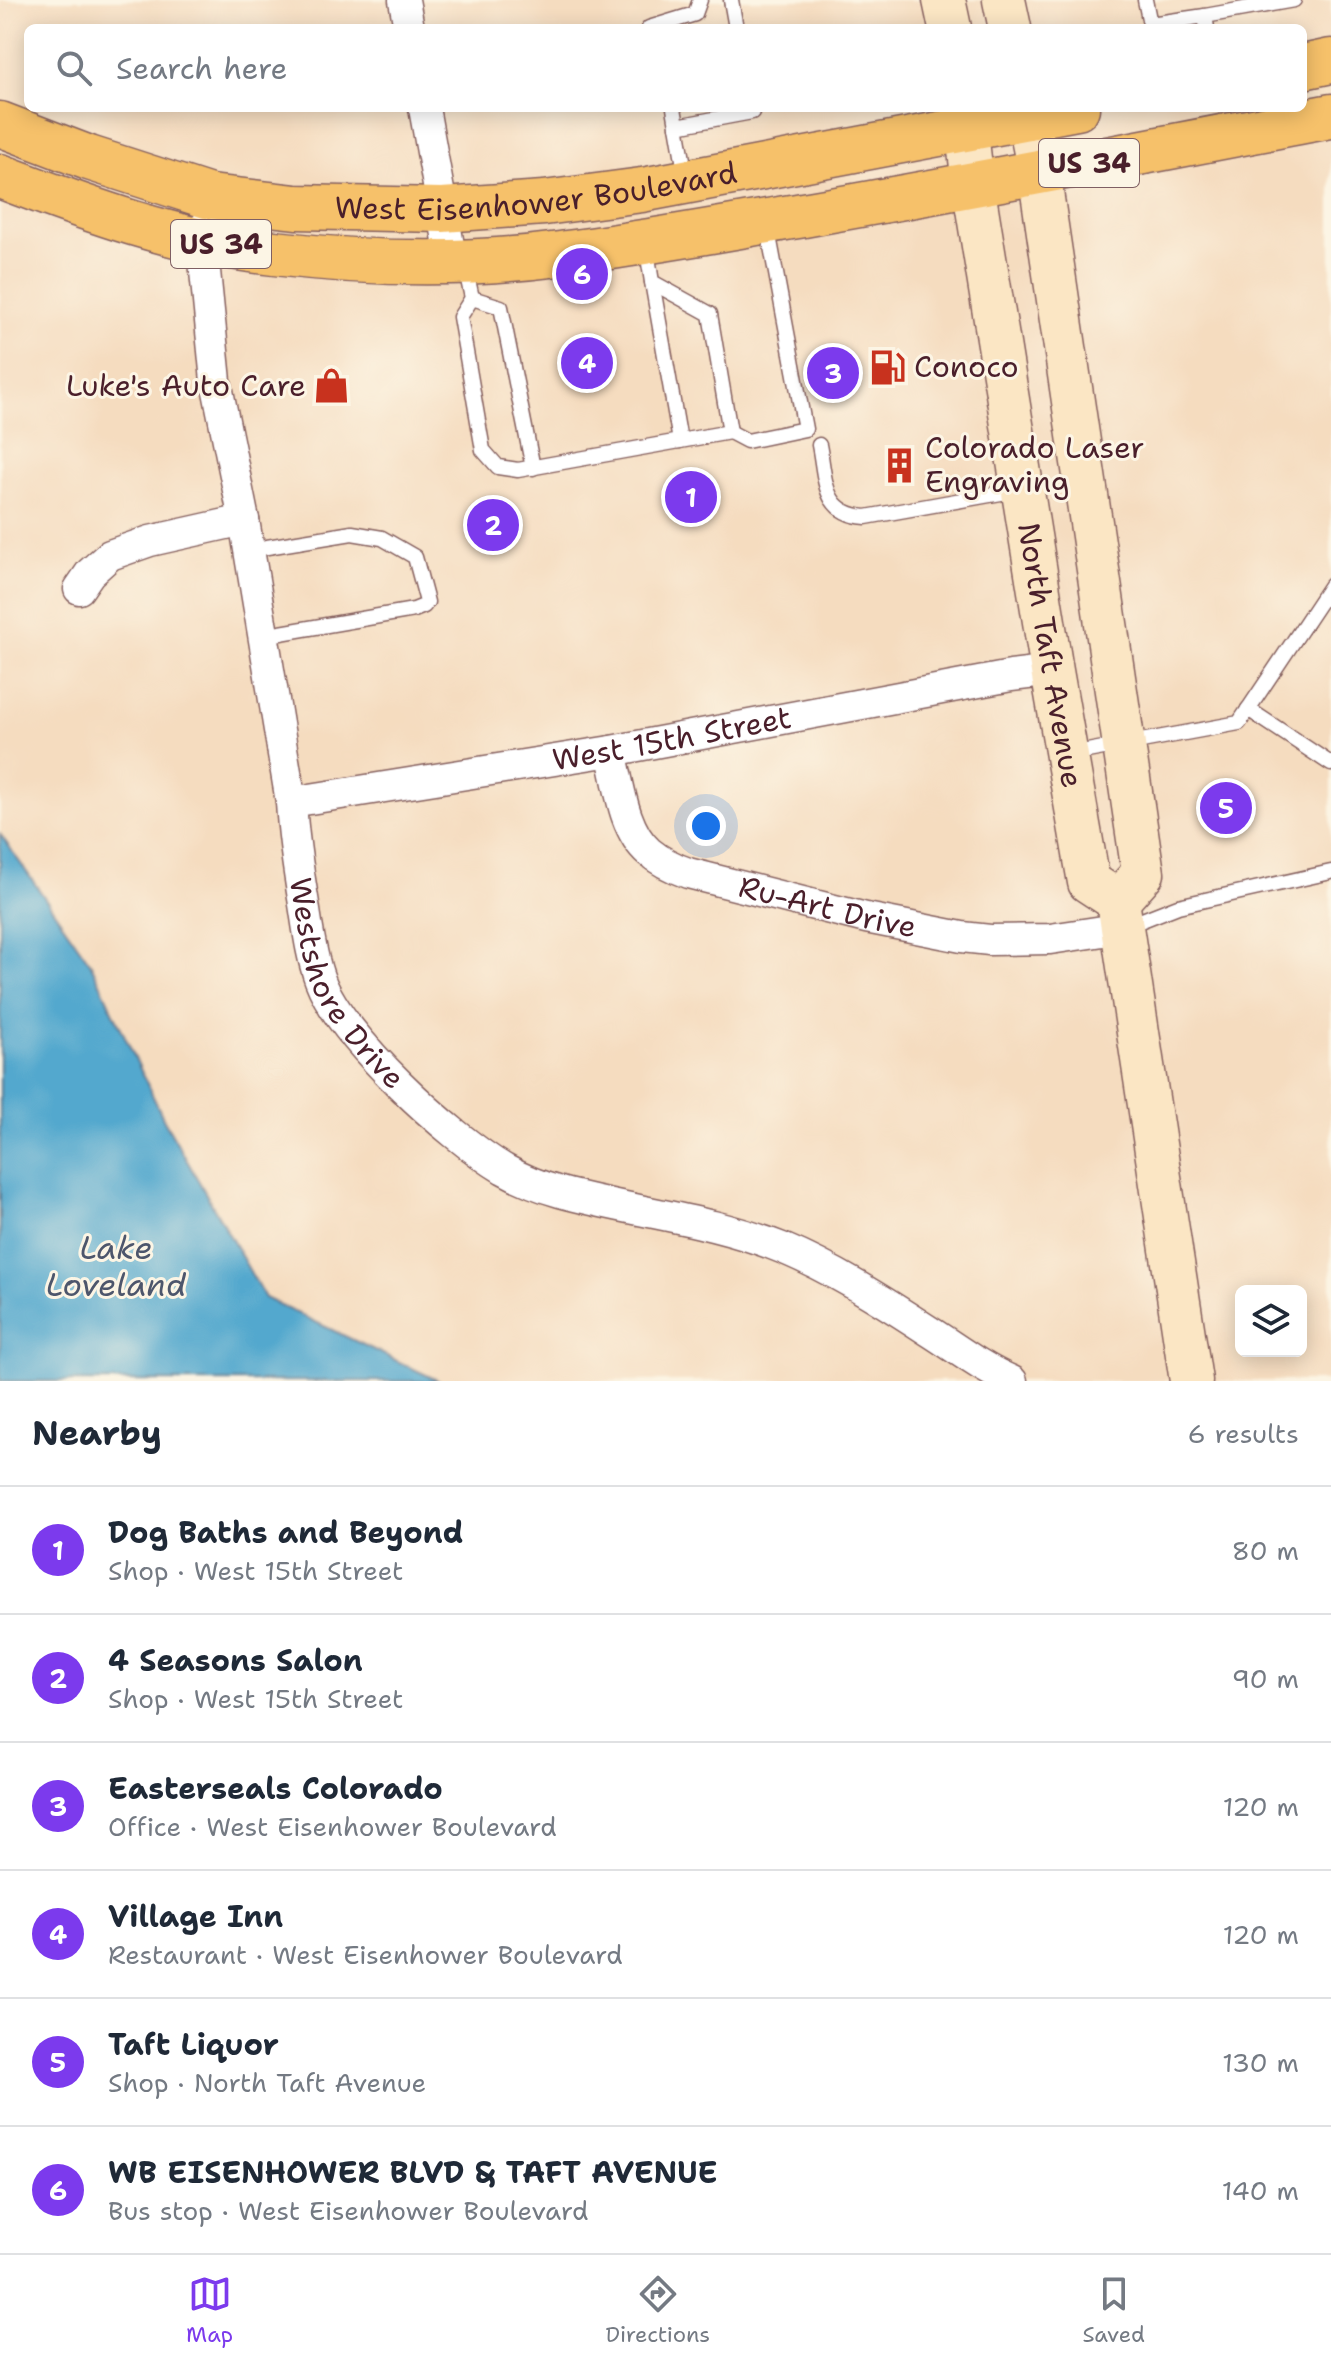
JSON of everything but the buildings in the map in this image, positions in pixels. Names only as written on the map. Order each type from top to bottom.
[{"type":"highway","points":[[1307,66],[1331,61]]},
{"type":"highway","name":"West Eisenhower Boulevard","points":[[0,124],[89,158],[210,197],[296,207],[442,210],[544,203],[686,181],[965,119],[1027,112]]},
{"type":"highway","name":"West Eisenhower Boulevard","points":[[0,176],[145,227],[202,241],[274,253],[463,274],[558,255],[649,262],[767,221],[1331,116]]},
{"type":"main road","points":[[944,0],[949,24]]},
{"type":"main road","points":[[1004,0],[1009,24]]},
{"type":"main road","name":"North Taft Avenue","points":[[965,119],[1022,489],[1089,882],[1120,915],[1143,873],[1039,172],[1027,112]]},
{"type":"main road","points":[[1120,915],[1191,1381]]},
{"type":"street","points":[[404,0],[408,24]]},
{"type":"street","points":[[425,112],[442,210],[463,274]]},
{"type":"street","name":"Westshore Drive","points":[[210,197],[202,241],[216,381],[244,520],[291,802],[293,846],[310,945],[321,982],[345,1024],[375,1059],[453,1131],[505,1170],[557,1191],[691,1221],[759,1239],[786,1250],[894,1308],[1012,1381]]},
{"type":"street","points":[[79,589],[90,573],[110,555],[150,541],[244,520]]},
{"type":"street","name":"West 15th Street","points":[[291,802],[611,751],[1052,671]]},
{"type":"street","name":"Ru-Art Drive","points":[[611,751],[634,832],[646,851],[688,873],[866,918],[990,940],[1050,939],[1120,915]]},
{"type":"lane","points":[[665,24],[695,14],[700,0]]},
{"type":"lane","points":[[731,0],[735,24]]},
{"type":"lane","points":[[1145,0],[1150,24],[1206,22],[1294,0]]},
{"type":"lane","points":[[675,112],[686,181]]},
{"type":"lane","points":[[677,126],[752,112]]},
{"type":"lane","points":[[463,274],[460,317],[483,450],[498,467],[518,470],[533,468],[730,432],[747,441],[805,429],[767,221]]},
{"type":"lane","points":[[649,262],[710,314],[730,432]]},
{"type":"lane","points":[[649,262],[680,441]]},
{"type":"lane","points":[[463,274],[501,307],[533,468]]},
{"type":"lane","points":[[819,445],[831,502],[854,516],[866,517],[1022,489]]},
{"type":"lane","points":[[249,550],[352,533],[382,538],[415,557],[427,602],[414,610],[263,636]]},
{"type":"lane","points":[[1066,754],[1239,723],[1331,585]]},
{"type":"lane","points":[[1248,709],[1331,764]]},
{"type":"lane","points":[[1120,915],[1178,906],[1331,872]]},
{"type":"water","name":"Lake Loveland","points":[[0,834],[91,964],[164,1120],[265,1298],[439,1381],[0,1381]]},
{"type":"place","name":"WB EISENHOWER BLVD & TAFT AVENUE","points":[[582,274]]},
{"type":"place","name":"Village Inn","points":[[587,363]]},
{"type":"place","name":"Conoco","points":[[888,367]]},
{"type":"place","name":"Easterseals Colorado","points":[[833,373]]},
{"type":"place","name":"Luke's Auto Care","points":[[332,386]]},
{"type":"place","name":"Colorado Laser Engraving","points":[[899,465]]},
{"type":"place","name":"Dog Baths and Beyond","points":[[691,497]]},
{"type":"place","name":"4 Seasons Salon","points":[[493,525]]},
{"type":"place","name":"Taft Liquor","points":[[1226,808]]}]
